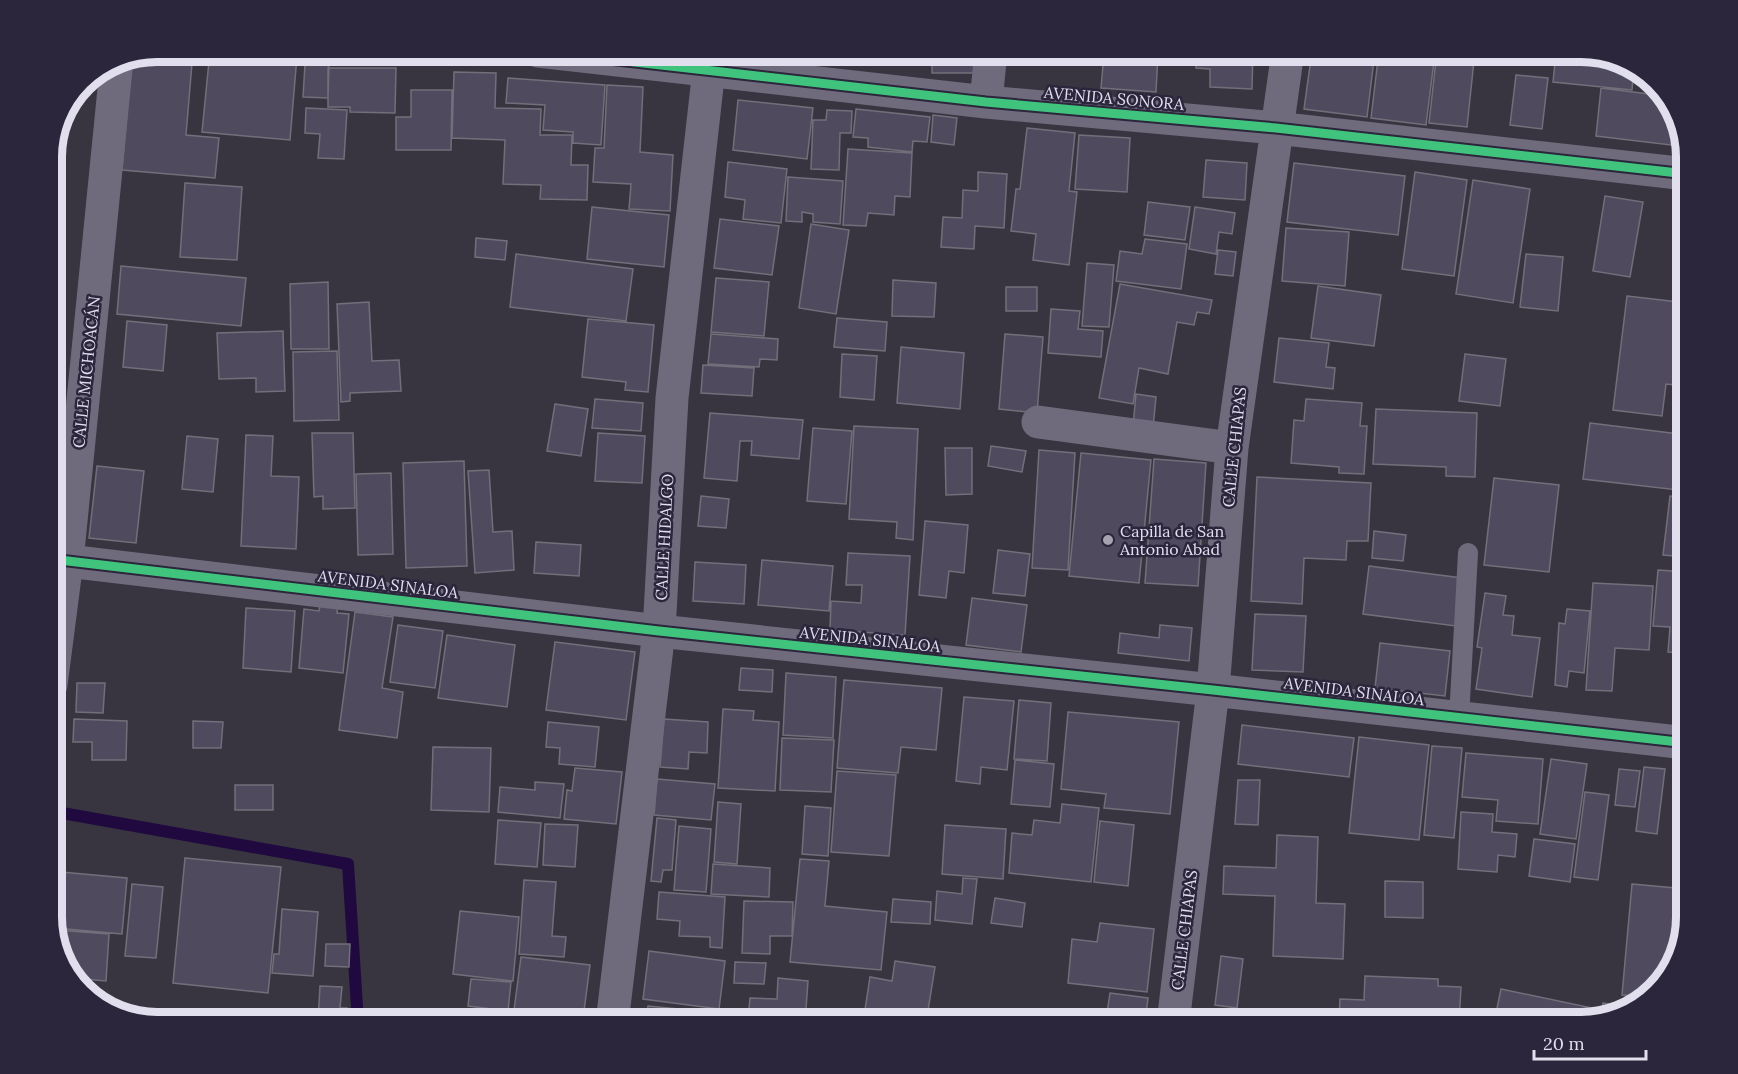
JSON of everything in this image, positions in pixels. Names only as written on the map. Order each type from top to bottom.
[{"type":"street","name":"AVENIDA SONORA","points":[[710,61],[986,102],[1276,128],[1676,173]]},
{"type":"street","name":"CALLE HIDALGO","points":[[613,1012],[659,632],[672,398],[710,61]]},
{"type":"street","points":[[986,102],[990,61]]},
{"type":"street","name":"CALLE CHIAPAS","points":[[1174,1012],[1214,690],[1232,448],[1286,61]]},
{"type":"street","name":"CALLE MICHOACÁN","points":[[62,534],[116,71]]},
{"type":"street","points":[[1038,422],[1232,448]]},
{"type":"street","name":"AVENIDA SINALOA","points":[[62,560],[659,632],[1214,690],[1676,742]]},
{"type":"lane","points":[[1459,718],[1468,553]]},
{"type":"building","points":[[157,61],[192,61],[186,135],[219,138],[215,178],[122,170],[131,65]]},
{"type":"building","points":[[209,61],[297,61],[290,140],[202,132]]},
{"type":"building","points":[[838,61],[861,61],[861,63]]},
{"type":"building","points":[[932,61],[982,61],[981,73],[932,73]]},
{"type":"building","points":[[1037,61],[1158,61],[1156,92],[1101,88],[1103,65]]},
{"type":"building","points":[[1196,61],[1253,61],[1252,89],[1210,87],[1210,69],[1196,68]]},
{"type":"building","points":[[1311,61],[1374,61],[1367,117],[1304,109]]},
{"type":"building","points":[[1378,61],[1434,61],[1426,125],[1371,118]]},
{"type":"building","points":[[1436,61],[1474,61],[1467,127],[1429,123]]},
{"type":"building","points":[[1555,61],[1594,62],[1618,69],[1633,77],[1632,90],[1553,82]]},
{"type":"building","points":[[305,64],[329,65],[328,98],[303,97]]},
{"type":"building","points":[[328,68],[396,68],[395,113],[350,112],[350,107],[328,107]]},
{"type":"building","points":[[454,72],[496,73],[495,108],[541,109],[540,135],[572,135],[571,165],[588,165],[587,200],[540,199],[541,185],[503,184],[505,140],[452,138]]},
{"type":"building","points":[[1516,75],[1548,78],[1542,129],[1510,125]]},
{"type":"building","points":[[508,78],[605,85],[601,145],[573,143],[573,132],[543,130],[545,105],[506,103]]},
{"type":"building","points":[[607,85],[643,87],[640,152],[673,155],[670,211],[629,209],[631,184],[593,182],[595,148],[604,148]]},
{"type":"building","points":[[1601,88],[1653,95],[1664,109],[1673,131],[1671,145],[1596,136]]},
{"type":"building","points":[[411,90],[452,90],[451,150],[396,150],[396,117],[411,117]]},
{"type":"building","points":[[738,100],[813,108],[807,159],[733,150]]},
{"type":"building","points":[[306,108],[347,110],[344,159],[318,158],[320,134],[305,133]]},
{"type":"building","points":[[856,109],[930,117],[927,142],[913,141],[912,152],[868,147],[868,138],[853,137]]},
{"type":"building","points":[[827,110],[852,111],[851,133],[840,133],[839,170],[811,169],[813,120],[826,120]]},
{"type":"building","points":[[933,115],[957,118],[954,145],[931,142]]},
{"type":"building","points":[[1027,128],[1075,133],[1069,191],[1077,192],[1069,265],[1033,260],[1036,234],[1011,231],[1016,189],[1020,189]]},
{"type":"building","points":[[1079,135],[1130,138],[1127,192],[1075,189]]},
{"type":"building","points":[[848,149],[912,153],[910,197],[895,196],[894,215],[868,213],[866,226],[843,225]]},
{"type":"building","points":[[1206,160],[1247,163],[1245,200],[1203,197]]},
{"type":"building","points":[[728,162],[787,169],[781,223],[743,219],[745,200],[725,197]]},
{"type":"building","points":[[1294,163],[1405,176],[1398,235],[1287,222]]},
{"type":"building","points":[[978,172],[1007,174],[1004,228],[975,226],[974,249],[941,247],[943,217],[962,218],[963,190],[978,191]]},
{"type":"building","points":[[1415,172],[1467,180],[1454,276],[1402,269]]},
{"type":"building","points":[[788,177],[843,181],[840,224],[813,222],[813,214],[802,212],[802,222],[786,221]]},
{"type":"building","points":[[1473,180],[1530,189],[1513,303],[1456,294]]},
{"type":"building","points":[[185,183],[242,187],[237,260],[180,257]]},
{"type":"building","points":[[1605,196],[1643,202],[1630,277],[1593,271]]},
{"type":"building","points":[[1148,202],[1190,207],[1185,240],[1144,235]]},
{"type":"building","points":[[592,207],[669,215],[664,267],[587,259]]},
{"type":"building","points":[[1195,207],[1235,213],[1232,234],[1219,232],[1216,254],[1189,249]]},
{"type":"building","points":[[720,219],[779,226],[772,275],[714,268]]},
{"type":"building","points":[[811,224],[849,230],[836,314],[799,308]]},
{"type":"building","points":[[1286,228],[1349,232],[1345,286],[1282,281]]},
{"type":"building","points":[[476,238],[507,241],[505,260],[475,257]]},
{"type":"building","points":[[1145,239],[1187,244],[1181,289],[1116,281],[1120,251],[1142,254]]},
{"type":"building","points":[[1218,250],[1236,252],[1233,276],[1215,274]]},
{"type":"building","points":[[516,254],[633,269],[626,321],[510,307]]},
{"type":"building","points":[[1526,254],[1563,257],[1558,311],[1520,307]]},
{"type":"building","points":[[1087,263],[1114,265],[1109,327],[1082,326]]},
{"type":"building","points":[[121,266],[246,278],[241,326],[117,314]]},
{"type":"building","points":[[716,278],[769,282],[764,336],[711,332]]},
{"type":"building","points":[[893,280],[936,283],[934,317],[892,316]]},
{"type":"building","points":[[328,282],[329,349],[291,349],[290,284]]},
{"type":"building","points":[[1120,284],[1212,300],[1209,314],[1197,312],[1194,325],[1177,322],[1168,374],[1139,368],[1133,404],[1099,398]]},
{"type":"building","points":[[1318,286],[1381,295],[1374,346],[1311,338]]},
{"type":"building","points":[[1006,287],[1037,287],[1037,311],[1006,311]]},
{"type":"building","points":[[1627,296],[1676,302],[1676,385],[1666,384],[1662,416],[1613,410]]},
{"type":"building","points":[[369,302],[372,361],[399,360],[401,391],[350,393],[350,401],[341,402],[337,304]]},
{"type":"building","points":[[1051,309],[1080,311],[1078,329],[1103,331],[1101,357],[1048,353]]},
{"type":"building","points":[[837,318],[887,322],[885,351],[834,347]]},
{"type":"building","points":[[588,319],[654,325],[648,392],[625,390],[626,382],[582,377]]},
{"type":"building","points":[[127,321],[167,325],[163,371],[123,367]]},
{"type":"building","points":[[283,331],[285,391],[256,392],[256,378],[219,379],[217,333]]},
{"type":"building","points":[[711,334],[778,339],[777,360],[760,359],[759,367],[708,364]]},
{"type":"building","points":[[1005,334],[1043,337],[1037,413],[999,409]]},
{"type":"building","points":[[1279,338],[1329,343],[1326,367],[1335,368],[1333,389],[1274,382]]},
{"type":"building","points":[[901,347],[964,353],[960,409],[897,403]]},
{"type":"building","points":[[337,351],[339,420],[294,421],[293,352]]},
{"type":"building","points":[[842,354],[877,356],[874,400],[840,397]]},
{"type":"building","points":[[1465,354],[1506,359],[1500,406],[1459,401]]},
{"type":"building","points":[[703,365],[754,368],[752,396],[701,393]]},
{"type":"building","points":[[1136,394],[1156,397],[1153,428],[1133,426]]},
{"type":"building","points":[[595,399],[643,403],[641,431],[592,428]]},
{"type":"building","points":[[1306,399],[1362,403],[1360,426],[1367,426],[1364,474],[1339,473],[1339,467],[1291,463],[1294,420],[1304,421]]},
{"type":"building","points":[[555,404],[588,409],[581,456],[547,451]]},
{"type":"building","points":[[1376,409],[1477,413],[1475,477],[1446,476],[1446,467],[1373,464]]},
{"type":"building","points":[[710,413],[803,420],[799,459],[751,455],[752,441],[740,441],[737,481],[704,478]]},
{"type":"building","points":[[1590,423],[1676,434],[1676,490],[1583,479]]},
{"type":"building","points":[[854,426],[918,429],[913,540],[896,538],[897,522],[849,519]]},
{"type":"building","points":[[813,428],[852,431],[846,504],[807,501]]},
{"type":"building","points":[[312,433],[353,433],[355,508],[323,509],[323,496],[314,497]]},
{"type":"building","points":[[598,433],[645,436],[642,483],[595,481]]},
{"type":"building","points":[[246,435],[273,436],[271,476],[299,477],[296,549],[241,546]]},
{"type":"building","points":[[187,436],[218,439],[213,492],[182,489]]},
{"type":"building","points":[[991,446],[1026,451],[1022,472],[988,466]]},
{"type":"building","points":[[945,448],[972,448],[972,494],[946,495]]},
{"type":"building","points":[[1039,450],[1075,453],[1068,570],[1032,568]]},
{"type":"building","name":"Capilla de San Antonio Abad","points":[[1081,453],[1151,460],[1139,583],[1069,576]]},
{"type":"building","points":[[1154,459],[1206,463],[1198,586],[1145,583]]},
{"type":"building","points":[[464,461],[467,566],[406,568],[403,463]]},
{"type":"building","points":[[97,466],[144,471],[136,543],[89,538]]},
{"type":"building","points":[[489,470],[493,532],[512,531],[514,570],[475,573],[468,471]]},
{"type":"building","points":[[391,473],[393,554],[358,555],[356,474]]},
{"type":"building","points":[[1257,477],[1371,483],[1368,541],[1347,541],[1346,560],[1304,558],[1302,604],[1251,601]]},
{"type":"building","points":[[1494,478],[1559,485],[1549,572],[1484,565]]},
{"type":"building","points":[[701,496],[729,499],[726,528],[698,526]]},
{"type":"building","points":[[1670,496],[1676,497],[1676,556],[1663,555]]},
{"type":"building","points":[[925,521],[968,525],[964,573],[949,571],[946,598],[919,595]]},
{"type":"building","points":[[1374,531],[1406,535],[1403,561],[1372,558]]},
{"type":"building","points":[[536,542],[581,545],[579,576],[534,573]]},
{"type":"building","points":[[998,550],[1030,554],[1025,596],[993,593]]},
{"type":"building","points":[[848,553],[910,556],[905,635],[830,630],[831,601],[861,603],[862,585],[846,585]]},
{"type":"building","points":[[762,560],[833,566],[829,611],[758,605]]},
{"type":"building","points":[[695,562],[746,565],[744,604],[693,601]]},
{"type":"building","points":[[1369,566],[1462,578],[1456,626],[1363,614]]},
{"type":"building","points":[[1658,570],[1676,571],[1676,652],[1668,652],[1670,627],[1653,626]]},
{"type":"building","points":[[1593,583],[1653,586],[1649,650],[1615,648],[1612,691],[1586,690]]},
{"type":"building","points":[[1485,593],[1506,596],[1503,615],[1514,616],[1512,635],[1540,638],[1532,697],[1476,689],[1482,648],[1477,647]]},
{"type":"building","points":[[972,598],[1027,605],[1021,652],[966,645]]},
{"type":"building","points":[[320,603],[338,605],[337,613],[349,614],[343,673],[299,668],[304,609],[319,611]]},
{"type":"building","points":[[246,608],[295,611],[291,672],[243,668]]},
{"type":"building","points":[[1567,609],[1590,611],[1584,673],[1569,671],[1567,687],[1555,685],[1559,623],[1565,624]]},
{"type":"building","points":[[355,612],[393,617],[382,688],[403,692],[397,738],[339,730]]},
{"type":"building","points":[[1255,614],[1306,616],[1303,672],[1252,670]]},
{"type":"building","points":[[398,625],[443,631],[435,688],[390,682]]},
{"type":"building","points":[[1160,625],[1192,628],[1189,661],[1118,653],[1120,633],[1159,638]]},
{"type":"building","points":[[447,635],[515,645],[507,707],[438,698]]},
{"type":"building","points":[[555,642],[635,652],[626,720],[546,710]]},
{"type":"building","points":[[1380,643],[1450,651],[1445,696],[1375,688]]},
{"type":"building","points":[[741,668],[773,670],[772,692],[739,690]]},
{"type":"building","points":[[786,673],[836,677],[833,738],[783,735]]},
{"type":"building","points":[[844,680],[942,688],[936,750],[901,747],[898,773],[837,768]]},
{"type":"building","points":[[77,683],[105,683],[103,713],[76,712]]},
{"type":"building","points":[[964,697],[1014,701],[1007,770],[981,767],[980,784],[956,781]]},
{"type":"building","points":[[1019,700],[1051,703],[1047,761],[1014,759]]},
{"type":"building","points":[[723,709],[754,711],[753,720],[779,722],[775,791],[718,788]]},
{"type":"building","points":[[1068,712],[1179,722],[1170,814],[1104,808],[1106,794],[1061,789]]},
{"type":"building","points":[[74,719],[127,721],[126,760],[92,760],[92,742],[73,742]]},
{"type":"building","points":[[664,719],[708,722],[707,753],[689,752],[688,769],[660,767]]},
{"type":"building","points":[[193,721],[223,722],[221,748],[193,748]]},
{"type":"building","points":[[548,722],[599,727],[595,767],[559,764],[560,748],[546,747]]},
{"type":"building","points":[[1242,725],[1354,738],[1349,777],[1238,764]]},
{"type":"building","points":[[1359,737],[1429,745],[1419,840],[1349,833]]},
{"type":"building","points":[[782,738],[834,740],[831,792],[780,790]]},
{"type":"building","points":[[1432,746],[1462,748],[1454,838],[1424,835]]},
{"type":"building","points":[[433,747],[491,748],[489,812],[431,810]]},
{"type":"building","points":[[1466,753],[1543,759],[1538,824],[1496,821],[1498,800],[1462,797]]},
{"type":"building","points":[[1551,759],[1587,764],[1576,839],[1540,834]]},
{"type":"building","points":[[1015,760],[1054,764],[1050,807],[1011,804]]},
{"type":"building","points":[[1644,767],[1665,769],[1657,834],[1636,831]]},
{"type":"building","points":[[575,768],[622,772],[616,824],[564,819],[567,790],[572,791]]},
{"type":"building","points":[[1619,769],[1640,771],[1635,807],[1615,805]]},
{"type":"building","points":[[837,771],[896,775],[889,856],[831,852]]},
{"type":"building","points":[[657,779],[715,784],[711,820],[654,815]]},
{"type":"building","points":[[1238,780],[1260,780],[1258,825],[1235,824]]},
{"type":"building","points":[[535,782],[564,784],[560,818],[498,812],[500,787],[535,790]]},
{"type":"building","points":[[235,785],[273,785],[273,810],[235,810]]},
{"type":"building","points":[[1585,792],[1609,795],[1598,880],[1574,877]]},
{"type":"building","points":[[718,802],[741,804],[737,864],[714,862]]},
{"type":"building","points":[[1062,804],[1099,808],[1091,882],[1009,873],[1012,833],[1032,835],[1034,820],[1060,823]]},
{"type":"building","points":[[805,806],[831,808],[828,856],[802,854]]},
{"type":"building","points":[[1461,812],[1493,814],[1492,832],[1517,834],[1515,857],[1498,855],[1497,872],[1458,869]]},
{"type":"building","points":[[657,818],[676,820],[672,870],[663,870],[661,882],[651,881]]},
{"type":"building","points":[[498,820],[541,823],[537,867],[495,864]]},
{"type":"building","points":[[1100,821],[1134,825],[1128,886],[1094,882]]},
{"type":"building","points":[[545,824],[578,825],[575,867],[543,865]]},
{"type":"building","points":[[945,825],[1006,829],[1003,879],[942,874]]},
{"type":"building","points":[[679,826],[711,829],[706,892],[674,890]]},
{"type":"building","points":[[1277,835],[1318,837],[1316,903],[1345,904],[1343,959],[1273,956],[1275,896],[1223,894],[1224,866],[1276,868]]},
{"type":"building","points":[[1534,839],[1575,844],[1570,882],[1529,876]]},
{"type":"building","points":[[185,858],[281,867],[268,993],[173,983]]},
{"type":"building","points":[[800,859],[829,861],[825,906],[887,912],[881,970],[790,962]]},
{"type":"building","points":[[713,864],[770,868],[769,897],[711,894]]},
{"type":"building","points":[[62,872],[127,878],[122,934],[63,929]]},
{"type":"building","points":[[963,878],[977,879],[972,924],[935,920],[937,891],[962,894]]},
{"type":"building","points":[[524,880],[556,882],[552,936],[566,937],[564,957],[519,954]]},
{"type":"building","points":[[1385,881],[1423,882],[1423,918],[1385,917]]},
{"type":"building","points":[[132,884],[163,887],[156,958],[125,956]]},
{"type":"building","points":[[1632,884],[1676,888],[1676,930],[1664,965],[1649,985],[1639,993],[1635,996],[1622,995]]},
{"type":"building","points":[[659,892],[725,897],[722,948],[710,947],[710,937],[679,936],[680,921],[657,919]]},
{"type":"building","points":[[995,898],[1025,903],[1022,927],[991,923]]},
{"type":"building","points":[[893,899],[931,902],[930,924],[891,922]]},
{"type":"building","points":[[744,901],[793,902],[792,936],[770,936],[770,954],[742,953]]},
{"type":"building","points":[[282,909],[318,912],[313,976],[272,973],[274,954],[279,954]]},
{"type":"building","points":[[460,911],[519,917],[513,981],[453,974]]},
{"type":"building","points":[[1100,923],[1154,929],[1147,992],[1068,983],[1072,939],[1097,942]]},
{"type":"building","points":[[63,931],[109,934],[106,981],[84,979],[69,954]]},
{"type":"building","points":[[326,944],[350,944],[349,967],[325,966]]},
{"type":"building","points":[[649,951],[725,961],[719,1009],[643,999]]},
{"type":"building","points":[[1221,956],[1243,959],[1237,1008],[1215,1005]]},
{"type":"building","points":[[521,957],[590,965],[584,1012],[514,1010]]},
{"type":"building","points":[[895,961],[935,967],[928,1012],[865,1012],[870,977],[892,981]]},
{"type":"building","points":[[735,962],[766,963],[764,984],[734,983]]},
{"type":"building","points":[[1365,976],[1438,979],[1438,986],[1461,987],[1460,1012],[1339,1012],[1340,999],[1364,1000]]},
{"type":"building","points":[[778,978],[808,981],[806,1012],[749,1012],[750,998],[777,999]]},
{"type":"building","points":[[471,979],[511,982],[508,1011],[468,1006]]},
{"type":"building","points":[[320,986],[342,987],[340,1008],[347,1008],[347,1012],[319,1012]]},
{"type":"building","points":[[1501,989],[1597,1009],[1594,1012],[1496,1012]]},
{"type":"building","points":[[1110,993],[1148,998],[1146,1012],[1107,1012]]},
{"type":"building","points":[[1603,1003],[1617,1005],[1606,1009],[1602,1010]]},
{"type":"building","points":[[648,1006],[709,1012],[647,1012]]},
{"type":"waterway","points":[[62,813],[348,864],[357,1012]]},
{"type":"cycle path","points":[[626,61],[986,102],[1276,128],[1676,173]]},
{"type":"cycle path","points":[[62,560],[659,631],[1676,742]]},
{"type":"place","name":"Capilla de San Antonio Abad","points":[[1108,540]]}]
